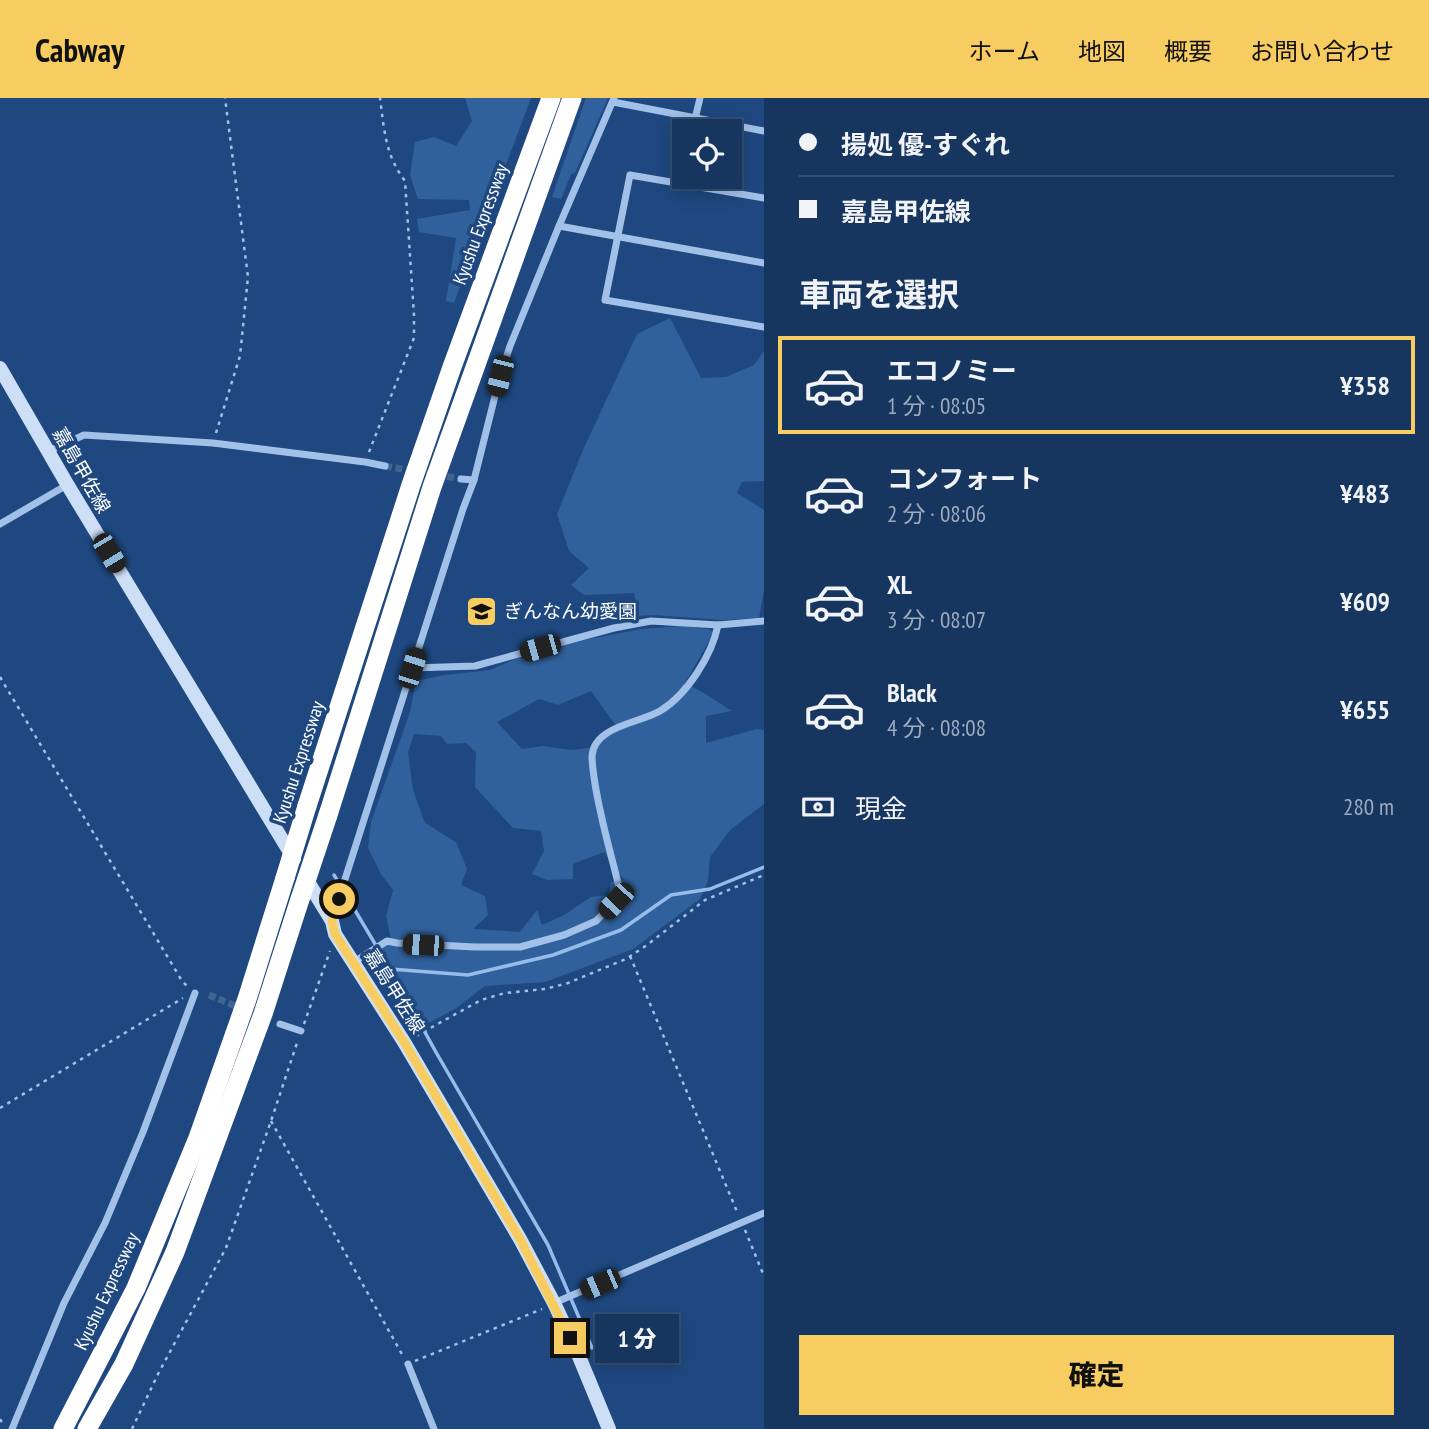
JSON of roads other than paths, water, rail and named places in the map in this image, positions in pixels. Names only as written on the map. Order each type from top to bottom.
[{"type":"highway","name":"Kyushu Expressway","points":[[63,1429],[136,1288],[198,1138],[247,999],[407,497],[551,98]]},
{"type":"highway","points":[[87,1429],[124,1364],[175,1252],[263,1014],[432,487],[572,98]]},
{"type":"main road","name":"嘉島甲佐線","points":[[0,368],[334,928],[359,958],[404,1042],[560,1301],[578,1354],[609,1429]]},
{"type":"street","points":[[334,928],[346,876],[474,480],[506,356],[613,100],[695,119],[700,98]]},
{"type":"street","points":[[742,127],[764,131]]},
{"type":"street","points":[[764,198],[630,175],[605,300],[764,327]]},
{"type":"street","points":[[559,226],[764,263]]},
{"type":"street","points":[[49,451],[84,435],[213,443],[385,466]]},
{"type":"street","points":[[461,478],[474,480]]},
{"type":"street","points":[[0,524],[67,484]]},
{"type":"street","points":[[412,668],[475,666],[614,628],[651,621],[718,625],[764,621]]},
{"type":"street","points":[[359,958],[387,941],[520,947],[597,921],[616,901],[620,887],[597,795],[592,753],[600,738],[617,726],[659,712],[683,692],[700,668],[716,637],[718,625]]},
{"type":"street","points":[[12,1429],[64,1303],[105,1223],[143,1132],[195,993]]},
{"type":"street","points":[[280,1024],[301,1031]]},
{"type":"street","points":[[560,1301],[764,1213]]},
{"type":"street","points":[[408,1364],[434,1429]]},
{"type":"waterway","points":[[334,875],[390,969],[468,975],[553,955],[621,930],[671,895],[710,889],[764,867]]},
{"type":"waterway","points":[[390,969],[548,1245],[592,1348]]},
{"type":"tunnel","points":[[385,466],[461,479]]},
{"type":"tunnel","points":[[209,995],[240,1008]]},
{"type":"place","name":"ぎんなん幼愛園","points":[[481,611]]}]
